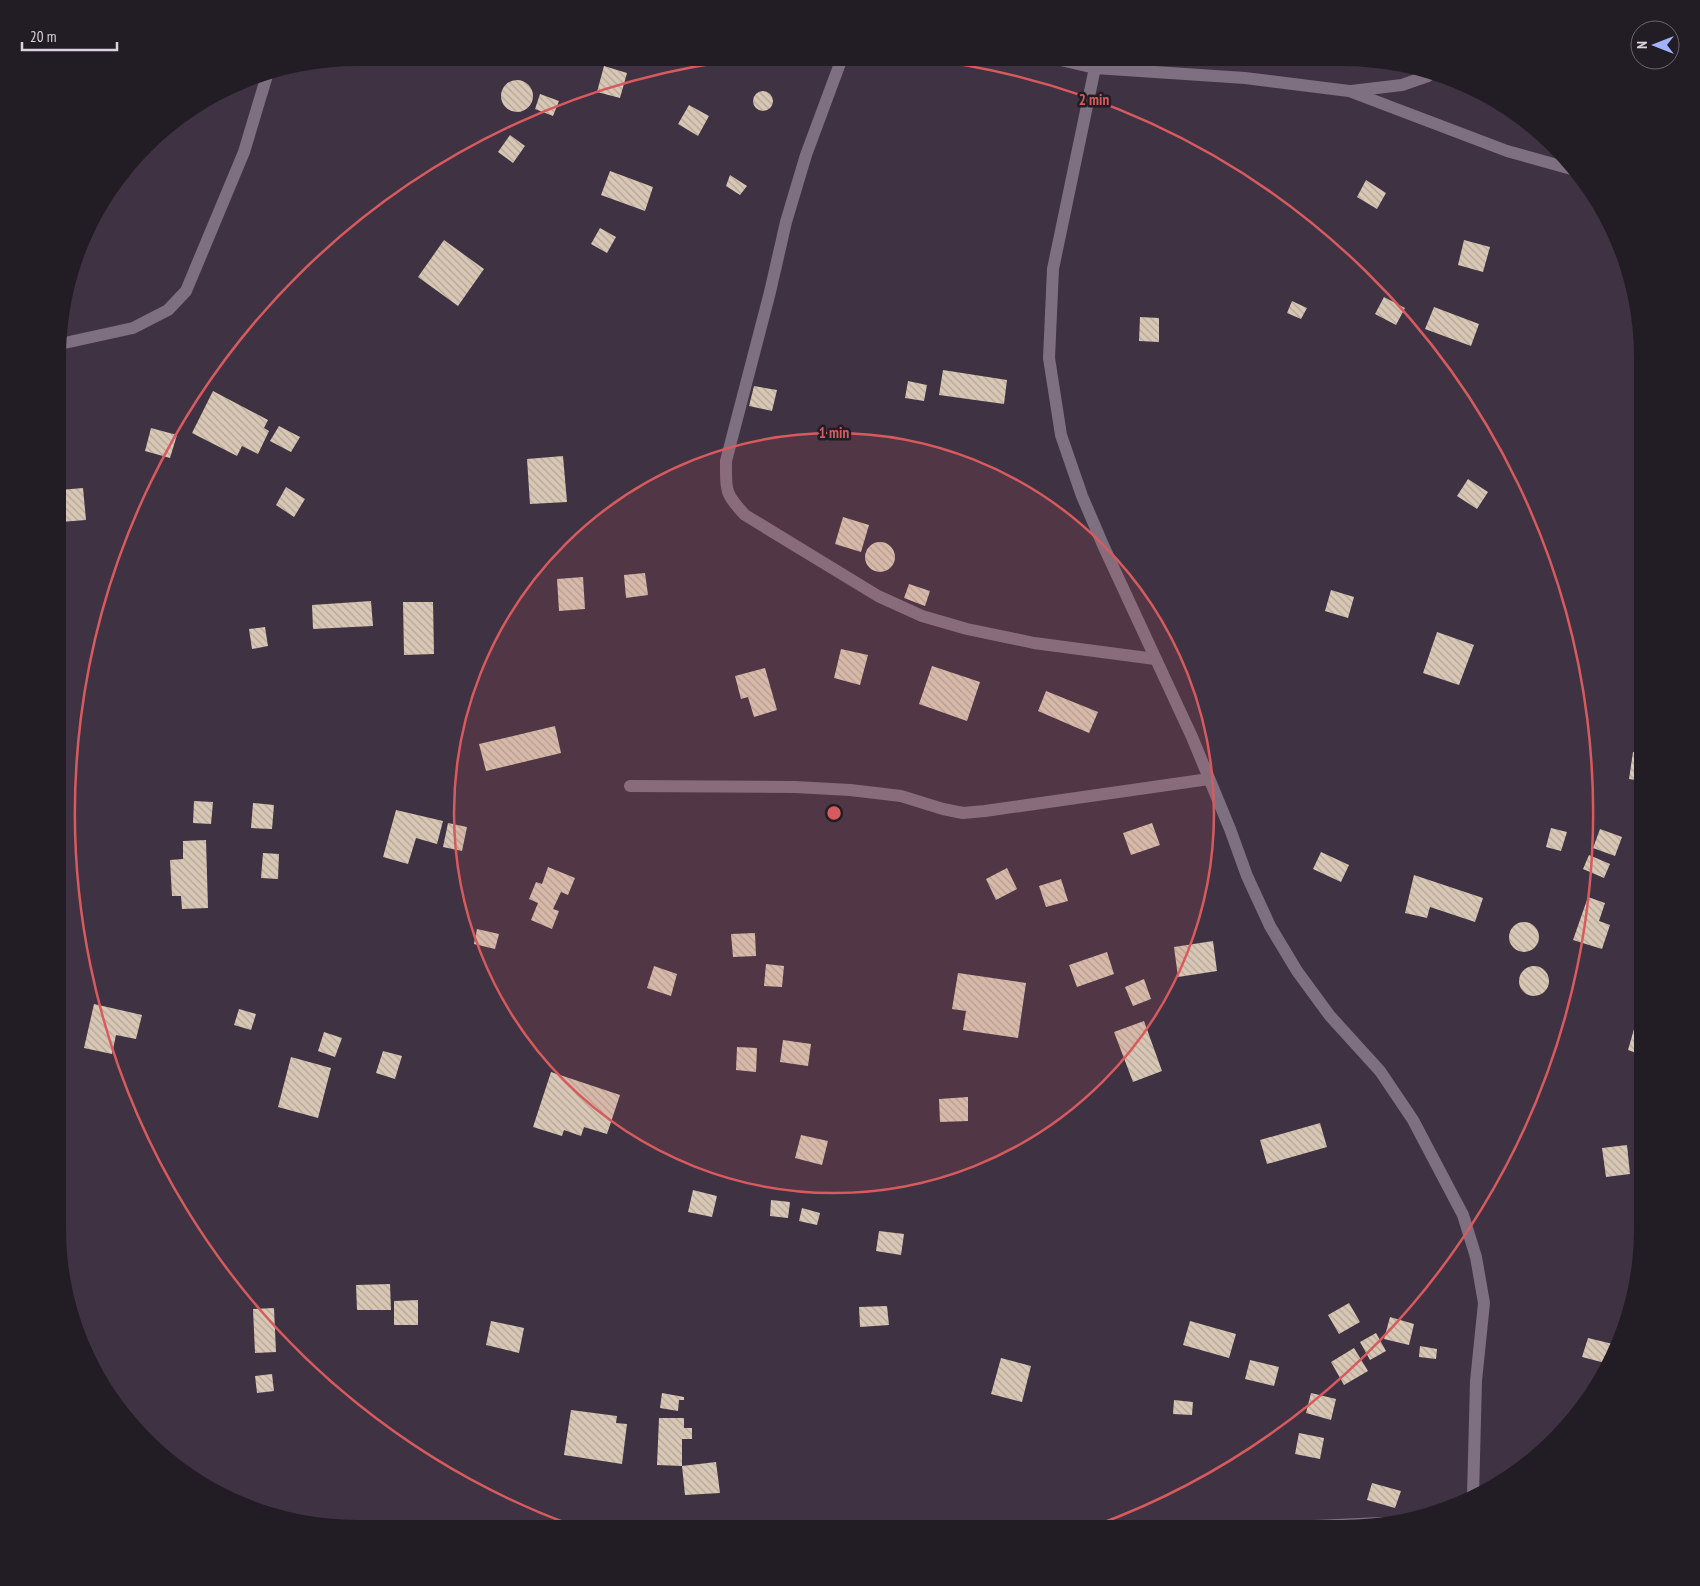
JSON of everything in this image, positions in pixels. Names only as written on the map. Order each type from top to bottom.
[{"type":"street","points":[[839,66],[806,155],[786,222],[726,462],[726,487],[731,500],[745,515],[878,596],[922,616],[967,629],[1034,643],[1155,659]]},
{"type":"street","points":[[1095,66],[1053,269],[1049,358],[1061,435],[1079,488],[1103,545],[1192,737],[1247,876],[1270,926],[1302,978],[1330,1016],[1380,1071],[1413,1120],[1463,1215],[1476,1257],[1484,1303],[1476,1381],[1473,1489]]},
{"type":"street","points":[[1126,66],[1349,91],[1507,151],[1563,167]]},
{"type":"street","points":[[1349,91],[1402,84],[1423,78]]},
{"type":"street","points":[[67,343],[133,328],[168,310],[186,291],[244,152],[265,82]]},
{"type":"street","points":[[630,786],[795,787],[850,790],[901,796],[963,813],[1210,779]]},
{"type":"building","points":[[604,66],[627,73],[620,98],[597,92]]},
{"type":"building","points":[[517,80],[523,81],[528,85],[532,90],[532,102],[528,107],[523,111],[517,112],[511,111],[506,107],[502,102],[501,96],[502,90],[506,85],[511,81]]},
{"type":"building","points":[[759,91],[767,91],[773,97],[773,105],[767,111],[759,111],[753,105],[753,97]]},
{"type":"building","points":[[540,94],[559,101],[553,116],[535,109]]},
{"type":"building","points":[[689,105],[709,116],[698,136],[678,124]]},
{"type":"building","points":[[510,135],[525,146],[513,163],[498,152]]},
{"type":"building","points":[[610,171],[653,187],[645,211],[601,195]]},
{"type":"building","points":[[730,175],[747,186],[740,195],[726,186]]},
{"type":"building","points":[[1366,180],[1386,193],[1377,209],[1357,197]]},
{"type":"building","points":[[600,228],[616,237],[607,253],[591,244]]},
{"type":"building","points":[[444,240],[484,269],[458,306],[418,277]]},
{"type":"building","points":[[1464,240],[1490,247],[1483,272],[1458,265]]},
{"type":"building","points":[[1384,297],[1405,308],[1396,325],[1375,314]]},
{"type":"building","points":[[1292,301],[1307,308],[1301,319],[1287,313]]},
{"type":"building","points":[[1434,307],[1479,324],[1471,346],[1425,329]]},
{"type":"building","points":[[1140,317],[1159,318],[1159,342],[1139,341]]},
{"type":"building","points":[[943,370],[1007,380],[1004,404],[939,395]]},
{"type":"building","points":[[908,381],[927,385],[924,401],[905,398]]},
{"type":"building","points":[[754,386],[777,390],[772,411],[749,406]]},
{"type":"building","points":[[213,391],[268,420],[264,428],[269,431],[258,454],[242,446],[237,456],[192,433]]},
{"type":"building","points":[[279,426],[300,437],[291,452],[270,441]]},
{"type":"building","points":[[151,428],[177,435],[170,458],[145,451]]},
{"type":"building","points":[[563,456],[567,502],[530,504],[527,459]]},
{"type":"building","points":[[1468,479],[1488,492],[1477,509],[1457,496]]},
{"type":"building","points":[[286,487],[305,499],[294,517],[276,505]]},
{"type":"building","points":[[83,488],[86,520],[66,522],[66,489]]},
{"type":"building","points":[[843,517],[869,525],[861,552],[835,544]]},
{"type":"building","points":[[880,542],[886,543],[894,551],[894,563],[886,571],[880,572],[874,571],[866,563],[865,557],[866,551],[874,543]]},
{"type":"building","points":[[645,573],[648,595],[626,598],[624,575]]},
{"type":"building","points":[[583,577],[585,609],[559,611],[557,579]]},
{"type":"building","points":[[909,584],[930,591],[925,606],[904,598]]},
{"type":"building","points":[[1331,590],[1354,597],[1348,618],[1325,611]]},
{"type":"building","points":[[371,601],[373,626],[313,629],[312,605]]},
{"type":"building","points":[[403,602],[433,602],[434,654],[404,655]]},
{"type":"building","points":[[265,627],[268,646],[252,649],[249,629]]},
{"type":"building","points":[[1437,632],[1474,645],[1459,685],[1423,673]]},
{"type":"building","points":[[841,649],[868,655],[860,685],[834,678]]},
{"type":"building","points":[[932,666],[980,682],[967,721],[919,704]]},
{"type":"building","points":[[765,668],[777,710],[754,717],[748,697],[741,699],[735,676]]},
{"type":"building","points":[[1046,691],[1098,712],[1089,733],[1038,711]]},
{"type":"building","points":[[555,726],[561,753],[486,771],[479,744]]},
{"type":"building","points":[[1633,752],[1634,780],[1629,779]]},
{"type":"building","points":[[194,801],[213,802],[211,824],[193,823]]},
{"type":"building","points":[[253,803],[274,805],[272,829],[251,828]]},
{"type":"building","points":[[396,810],[443,821],[437,844],[416,838],[408,864],[383,857]]},
{"type":"building","points":[[448,823],[467,827],[462,851],[443,847]]},
{"type":"building","points":[[1152,823],[1160,845],[1131,855],[1123,833]]},
{"type":"building","points":[[1551,828],[1567,832],[1561,851],[1546,847]]},
{"type":"building","points":[[1600,829],[1622,837],[1615,856],[1593,848]]},
{"type":"building","points":[[206,840],[208,908],[182,909],[181,896],[172,896],[170,860],[183,859],[183,841]]},
{"type":"building","points":[[1321,852],[1349,865],[1341,882],[1313,869]]},
{"type":"building","points":[[263,853],[279,854],[278,879],[261,878]]},
{"type":"building","points":[[1589,855],[1610,864],[1604,878],[1583,869]]},
{"type":"building","points":[[548,867],[575,878],[568,895],[561,892],[553,909],[559,911],[552,929],[531,920],[538,903],[529,899],[536,882],[542,884]]},
{"type":"building","points":[[1007,868],[1017,889],[996,900],[986,879]]},
{"type":"building","points":[[1414,875],[1483,898],[1475,922],[1430,907],[1427,918],[1405,913]]},
{"type":"building","points":[[1061,879],[1068,901],[1046,907],[1039,886]]},
{"type":"building","points":[[1588,897],[1605,903],[1599,921],[1610,925],[1602,949],[1573,940]]},
{"type":"building","points":[[1524,922],[1530,923],[1538,931],[1538,943],[1530,951],[1524,952],[1518,951],[1510,943],[1509,937],[1510,931],[1518,923]]},
{"type":"building","points":[[477,929],[499,934],[495,949],[474,944]]},
{"type":"building","points":[[755,933],[756,956],[733,957],[731,934]]},
{"type":"building","points":[[1213,941],[1217,971],[1178,977],[1174,947]]},
{"type":"building","points":[[1107,952],[1114,974],[1077,987],[1069,965]]},
{"type":"building","points":[[766,964],[784,966],[782,987],[764,986]]},
{"type":"building","points":[[654,966],[677,974],[671,996],[647,988]]},
{"type":"building","points":[[1534,966],[1545,970],[1549,981],[1545,992],[1534,996],[1523,992],[1519,981],[1523,970]]},
{"type":"building","points":[[958,973],[1026,983],[1018,1038],[963,1030],[966,1011],[952,1009]]},
{"type":"building","points":[[1144,979],[1151,999],[1133,1006],[1125,987]]},
{"type":"building","points":[[94,1004],[142,1015],[136,1039],[116,1035],[112,1054],[84,1048]]},
{"type":"building","points":[[239,1009],[256,1014],[251,1030],[234,1025]]},
{"type":"building","points":[[1144,1021],[1162,1071],[1133,1082],[1114,1032]]},
{"type":"building","points":[[1634,1029],[1634,1052],[1628,1050]]},
{"type":"building","points":[[324,1032],[342,1038],[335,1057],[318,1051]]},
{"type":"building","points":[[783,1040],[811,1044],[808,1066],[780,1062]]},
{"type":"building","points":[[737,1047],[757,1048],[756,1072],[736,1070]]},
{"type":"building","points":[[383,1051],[402,1056],[395,1079],[376,1073]]},
{"type":"building","points":[[291,1057],[331,1068],[318,1118],[278,1107]]},
{"type":"building","points":[[551,1072],[620,1095],[607,1134],[584,1127],[581,1136],[564,1130],[562,1136],[533,1127]]},
{"type":"building","points":[[968,1097],[968,1121],[940,1122],[939,1099]]},
{"type":"building","points":[[1320,1123],[1327,1147],[1267,1164],[1260,1140]]},
{"type":"building","points":[[801,1135],[828,1141],[822,1165],[795,1158]]},
{"type":"building","points":[[1627,1145],[1630,1174],[1606,1177],[1602,1148]]},
{"type":"building","points":[[693,1190],[717,1196],[712,1217],[688,1212]]},
{"type":"building","points":[[771,1200],[790,1202],[788,1218],[770,1216]]},
{"type":"building","points":[[802,1208],[820,1213],[817,1225],[799,1221]]},
{"type":"building","points":[[879,1231],[904,1234],[901,1255],[876,1251]]},
{"type":"building","points":[[390,1284],[391,1310],[357,1310],[356,1285]]},
{"type":"building","points":[[418,1300],[418,1325],[394,1325],[394,1301]]},
{"type":"building","points":[[1349,1303],[1360,1322],[1339,1334],[1328,1315]]},
{"type":"building","points":[[887,1306],[889,1325],[860,1327],[859,1307]]},
{"type":"building","points":[[274,1308],[276,1352],[255,1353],[253,1309]]},
{"type":"building","points":[[1390,1317],[1414,1324],[1409,1345],[1384,1339]]},
{"type":"building","points":[[491,1321],[524,1328],[519,1353],[486,1345]]},
{"type":"building","points":[[1190,1321],[1236,1334],[1229,1358],[1183,1345]]},
{"type":"building","points":[[1376,1333],[1386,1351],[1370,1360],[1360,1342]]},
{"type":"building","points":[[1588,1338],[1610,1343],[1602,1362],[1582,1357]]},
{"type":"building","points":[[1420,1346],[1437,1349],[1436,1359],[1419,1357]]},
{"type":"building","points":[[1354,1348],[1368,1371],[1344,1385],[1331,1362]]},
{"type":"building","points":[[1001,1358],[1031,1366],[1022,1402],[991,1394]]},
{"type":"building","points":[[1250,1360],[1279,1367],[1274,1386],[1245,1379]]},
{"type":"building","points":[[272,1374],[274,1391],[257,1393],[255,1376]]},
{"type":"building","points":[[662,1393],[684,1397],[684,1400],[679,1400],[678,1411],[660,1408]]},
{"type":"building","points":[[1311,1393],[1336,1399],[1331,1420],[1306,1413]]},
{"type":"building","points":[[1174,1400],[1193,1402],[1192,1415],[1173,1414]]},
{"type":"building","points":[[571,1410],[617,1416],[616,1423],[627,1424],[622,1464],[564,1455]]},
{"type":"building","points":[[659,1418],[684,1418],[684,1428],[692,1428],[692,1439],[682,1439],[682,1466],[657,1465]]},
{"type":"building","points":[[1299,1433],[1324,1438],[1320,1459],[1295,1454]]},
{"type":"building","points":[[716,1462],[720,1493],[685,1495],[682,1466]]},
{"type":"building","points":[[1372,1483],[1401,1491],[1395,1508],[1367,1500]]}]
